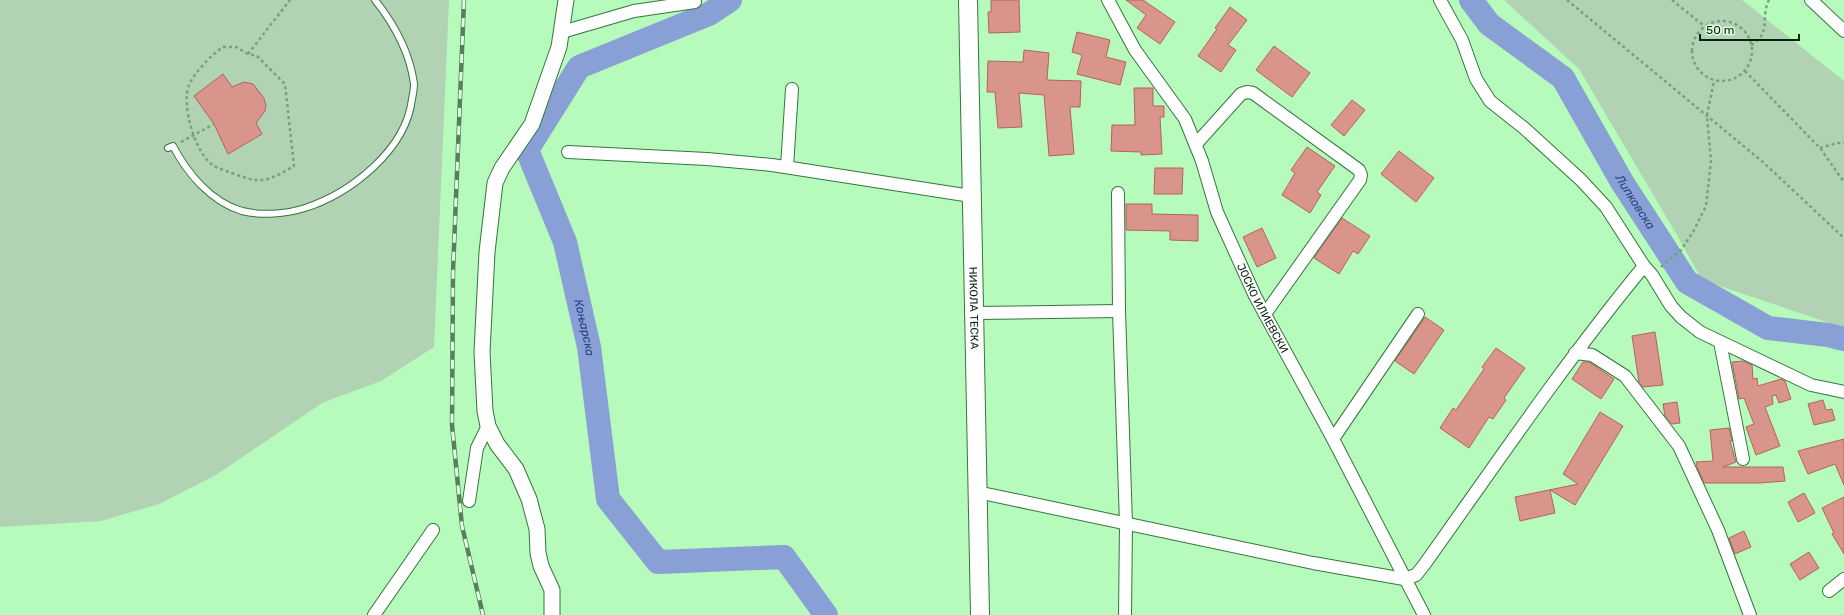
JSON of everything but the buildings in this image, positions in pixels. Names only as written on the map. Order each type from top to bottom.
[{"type":"main road","name":"НИКОЛА ТЕСКА","points":[[968,0],[980,615]]},
{"type":"street","points":[[554,612],[552,590],[538,553],[537,529],[529,499],[516,469],[497,444],[488,426],[485,411],[482,352],[487,252],[495,183],[502,168],[532,124],[559,48],[566,0]]},
{"type":"street","name":"ЈОСКО ИЛИЕВСКИ","points":[[1108,0],[1135,50],[1185,119],[1196,144],[1222,227],[1255,296],[1334,439],[1404,579],[1424,615]]},
{"type":"street","points":[[1440,0],[1462,40],[1476,79],[1490,101],[1524,128],[1581,180],[1606,207],[1644,266],[1681,317],[1700,332],[1811,385],[1844,392]]},
{"type":"street","points":[[1811,0],[1844,32]]},
{"type":"street","points":[[562,32],[634,10],[695,2]]},
{"type":"street","points":[[788,167],[792,89]]},
{"type":"street","points":[[1196,144],[1241,94],[1247,92],[1253,93],[1359,170],[1361,175],[1360,180],[1266,314]]},
{"type":"street","points":[[568,152],[707,159],[788,167],[971,196]]},
{"type":"street","points":[[1118,193],[1118,312],[1126,524],[1125,615]]},
{"type":"street","points":[[977,492],[1357,572],[1404,579],[1416,575],[1575,353],[1644,266]]},
{"type":"street","points":[[973,313],[1118,312]]},
{"type":"street","points":[[1334,439],[1418,314]]},
{"type":"street","points":[[1720,342],[1744,459]]},
{"type":"street","points":[[1575,353],[1592,355],[1626,376],[1679,446],[1718,530],[1750,615]]},
{"type":"street","points":[[469,501],[477,448],[488,426]]},
{"type":"street","points":[[374,615],[433,530]]},
{"type":"street","points":[[1828,591],[1844,579]]},
{"type":"lane","points":[[171,147],[191,175],[206,189],[222,201],[242,210],[264,213],[304,208],[320,202],[359,179],[378,164],[406,125],[414,85],[408,60],[400,39],[390,18],[375,0]]},
{"type":"path","points":[[248,54],[290,0]]},
{"type":"path","points":[[1567,0],[1764,163],[1844,238]]},
{"type":"path","points":[[1672,0],[1704,26]]},
{"type":"path","points":[[1752,45],[1758,41],[1764,32],[1766,6],[1769,0]]},
{"type":"path","points":[[1718,21],[1733,23],[1745,32],[1752,45],[1751,59],[1746,71],[1732,80],[1714,81],[1700,72],[1692,57],[1694,40],[1704,26],[1718,21]]},
{"type":"path","points":[[223,47],[236,47],[248,54],[257,56],[285,84],[294,166],[276,177],[254,180],[213,166],[198,148],[194,136],[187,107],[186,95],[189,84],[213,53],[223,47]]},
{"type":"path","points":[[1746,71],[1820,148],[1844,182]]},
{"type":"path","points":[[1663,265],[1681,250],[1693,232],[1706,206],[1711,162],[1707,115],[1714,81]]},
{"type":"path","points":[[171,147],[214,124]]},
{"type":"path","points":[[1820,148],[1837,143],[1844,143]]},
{"type":"green space","points":[[0,0],[449,0],[434,347],[381,381],[322,403],[216,475],[159,504],[101,521],[0,527]]},
{"type":"green space","points":[[1504,0],[1742,0],[1844,81],[1844,328],[1702,280],[1579,69]]},
{"type":"waterway","name":"Коњарска","points":[[730,0],[709,14],[579,67],[527,150],[565,242],[589,347],[608,499],[658,562],[784,557],[826,615]]},
{"type":"waterway","name":"Липковска","points":[[1471,0],[1489,24],[1563,78],[1622,182],[1687,282],[1768,328],[1828,335],[1844,339]]},
{"type":"railway","points":[[464,0],[453,272],[452,425],[462,526],[483,615]]}]
